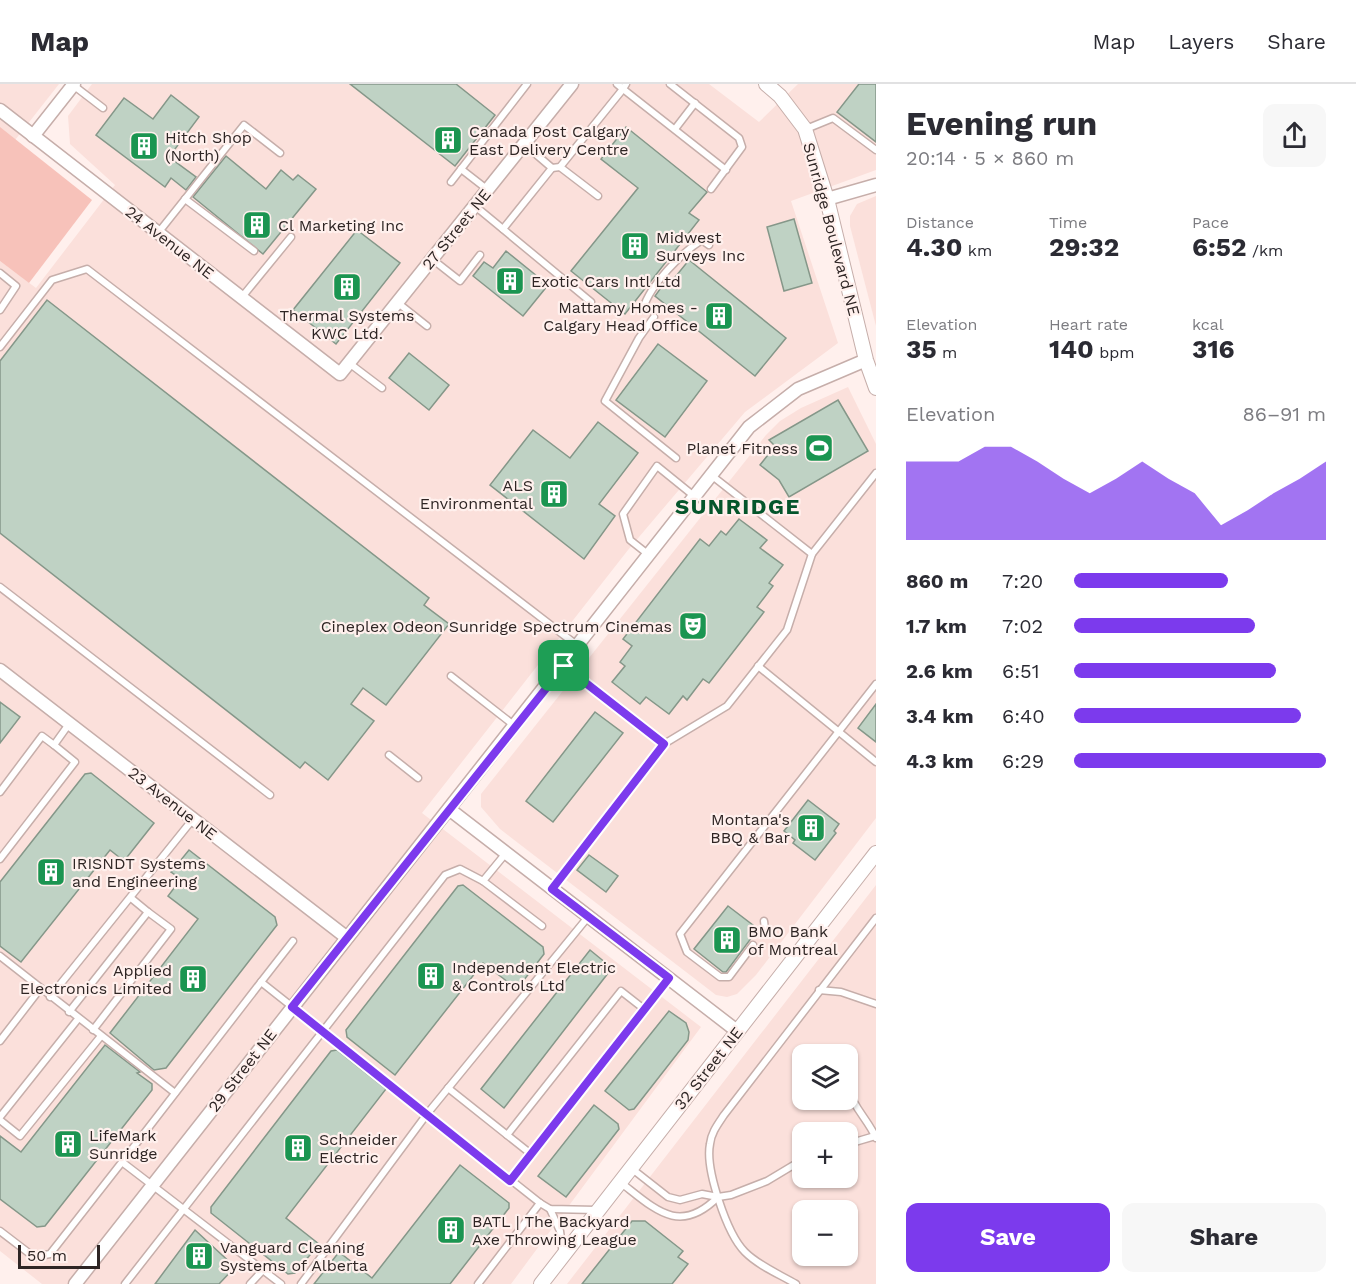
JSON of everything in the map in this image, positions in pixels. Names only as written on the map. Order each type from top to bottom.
[{"type":"street","name":"27 Street NE","points":[[340,374],[572,84]]},
{"type":"street","name":"Sunridge Boulevard NE","points":[[766,84],[780,96],[805,129],[871,358],[876,388]]},
{"type":"street","points":[[33,136],[74,85]]},
{"type":"street","name":"24 Avenue NE","points":[[0,110],[340,374]]},
{"type":"street","points":[[827,199],[876,185]]},
{"type":"street","name":"29 Street NE","points":[[75,1284],[346,937],[564,666],[749,427],[772,406],[798,389],[871,358]]},
{"type":"street","name":"23 Avenue NE","points":[[0,670],[346,937]]},
{"type":"street","points":[[450,809],[737,1031]]},
{"type":"street","name":"32 Street NE","points":[[541,1284],[876,853]]},
{"type":"lane","points":[[451,182],[528,84]]},
{"type":"lane","points":[[670,84],[739,138],[742,147],[711,189]]},
{"type":"lane","points":[[74,85],[103,108]]},
{"type":"lane","points":[[560,167],[622,86],[726,170]]},
{"type":"lane","points":[[675,129],[694,103]]},
{"type":"lane","points":[[805,129],[833,118],[876,150]]},
{"type":"lane","points":[[158,233],[244,125],[280,153]]},
{"type":"lane","points":[[524,144],[552,168]]},
{"type":"lane","points":[[503,230],[552,168],[560,167],[598,196]]},
{"type":"lane","points":[[461,169],[488,190]]},
{"type":"lane","points":[[185,199],[254,252]]},
{"type":"lane","points":[[475,206],[591,302]]},
{"type":"lane","points":[[241,297],[291,237]]},
{"type":"lane","points":[[643,309],[646,298],[686,250],[702,240],[709,245]]},
{"type":"lane","points":[[432,259],[460,281],[480,255]]},
{"type":"lane","points":[[0,346],[52,280],[87,268],[579,646]]},
{"type":"lane","points":[[0,273],[16,286],[1,308]]},
{"type":"lane","points":[[397,302],[427,326]]},
{"type":"lane","points":[[654,317],[639,338],[604,401],[676,458]]},
{"type":"lane","points":[[349,363],[382,388]]},
{"type":"lane","points":[[649,555],[630,540],[623,514],[657,466],[694,496]]},
{"type":"lane","points":[[552,889],[664,744],[727,706],[787,630],[812,554],[876,473]]},
{"type":"lane","points":[[710,475],[812,554]]},
{"type":"lane","points":[[0,587],[270,795]]},
{"type":"lane","points":[[564,666],[664,744]]},
{"type":"lane","points":[[758,666],[876,762]]},
{"type":"lane","points":[[451,676],[516,726]]},
{"type":"lane","points":[[753,945],[729,976],[720,977],[687,952],[680,934],[876,684]]},
{"type":"lane","points":[[54,745],[70,724]]},
{"type":"lane","points":[[0,792],[42,736],[75,762],[0,859]]},
{"type":"lane","points":[[389,755],[418,778]]},
{"type":"lane","points":[[50,997],[193,819]]},
{"type":"lane","points":[[483,881],[506,853]]},
{"type":"lane","points":[[125,1284],[321,1030],[445,875],[460,869],[483,881],[542,926]]},
{"type":"lane","points":[[93,1030],[171,929],[131,898]]},
{"type":"lane","points":[[69,1012],[148,912]]},
{"type":"lane","points":[[302,1284],[427,1114],[588,916]]},
{"type":"lane","points":[[796,1284],[743,1251],[730,1228],[718,1197],[709,1157],[714,1131],[876,918]]},
{"type":"lane","points":[[761,934],[765,928],[764,921]]},
{"type":"lane","points":[[0,1231],[34,1257],[50,1254],[293,941]]},
{"type":"lane","points":[[0,956],[175,1093]]},
{"type":"lane","points":[[510,1181],[669,978]]},
{"type":"lane","points":[[261,982],[540,1203],[550,1209],[599,1210]]},
{"type":"lane","points":[[0,1041],[40,989]]},
{"type":"lane","points":[[819,990],[841,992],[876,1004]]},
{"type":"lane","points":[[507,1135],[621,991],[644,1009]]},
{"type":"lane","points":[[78,1019],[0,1118],[20,1136],[101,1036]]},
{"type":"lane","points":[[448,1088],[531,1154]]},
{"type":"lane","points":[[858,1110],[868,1122],[875,1137],[858,1141]]},
{"type":"lane","points":[[122,1162],[281,1284]]},
{"type":"lane","points":[[620,1182],[660,1212],[681,1218],[705,1210],[718,1197],[767,1181],[792,1166]]},
{"type":"lane","points":[[631,1168],[668,1197],[680,1200],[702,1194],[718,1197]]},
{"type":"lane","points":[[478,1284],[540,1203]]},
{"type":"lane","points":[[550,1209],[560,1231],[563,1255]]},
{"type":"lane","points":[[250,1284],[263,1270]]},
{"type":"shaded area","points":[[0,84],[59,84],[15,140],[0,128]]},
{"type":"shaded area","points":[[92,84],[709,84],[759,122],[798,84],[876,84],[876,170],[791,201],[838,343],[745,412],[628,550],[422,813],[701,1027],[511,1284],[42,1284],[0,1251],[0,261],[36,288],[115,185],[70,144],[68,116]]},
{"type":"shaded area","points":[[0,127],[92,200],[29,283],[0,261]]},
{"type":"shaded area","points":[[876,196],[876,326],[850,226],[850,216],[857,204]]},
{"type":"shaded area","points":[[848,387],[876,444],[876,818],[756,975],[737,994],[727,997],[716,995],[500,829],[481,807],[481,794],[766,435],[780,421],[801,408]]},
{"type":"shaded area","points":[[876,885],[876,1284],[567,1284]]},
{"type":"building","name":"Canada Post Calgary East Delivery Centre","points":[[350,84],[456,84],[495,115],[455,166]]},
{"type":"building","points":[[859,84],[876,84],[876,142],[837,112]]},
{"type":"building","name":"Hitch Shop (North)","points":[[171,95],[199,117],[169,157],[196,177],[186,190],[171,178],[165,187],[96,135],[124,98],[153,119]]},
{"type":"building","name":"Midwest Surveys Inc","points":[[626,127],[707,192],[689,213],[699,220],[625,314],[571,271],[638,188],[601,159]]},
{"type":"building","name":"Cl Marketing Inc","points":[[226,156],[266,189],[281,170],[293,180],[298,175],[316,189],[263,254],[193,197]]},
{"type":"building","points":[[794,219],[812,283],[784,291],[767,227]]},
{"type":"building","name":"Thermal Systems KWC Ltd.","points":[[357,230],[400,263],[336,344],[293,310]]},
{"type":"building","name":"Exotic Cars Intl Ltd","points":[[506,251],[548,285],[523,316],[473,276],[484,262],[493,268]]},
{"type":"building","name":"Mattamy Homes - Calgary Head Office","points":[[689,260],[786,338],[755,376],[655,296],[668,278],[672,281]]},
{"type":"building","points":[[47,300],[429,598],[424,605],[449,624],[386,705],[363,688],[351,704],[374,721],[328,780],[305,762],[300,768],[0,533],[0,361]]},
{"type":"building","points":[[658,344],[707,381],[665,437],[616,400]]},
{"type":"building","points":[[409,353],[449,385],[429,410],[389,378]]},
{"type":"building","name":"Planet Fitness","points":[[838,400],[868,451],[789,497],[779,480],[760,465],[775,446],[769,440]]},
{"type":"building","name":"ALS Environmental","points":[[598,422],[638,453],[599,504],[615,516],[584,559],[490,485],[533,430],[570,458]]},
{"type":"building","name":"Cineplex Odeon Sunridge Spectrum Cinemas","points":[[739,519],[767,540],[760,548],[783,565],[769,583],[773,586],[757,607],[764,612],[709,683],[703,679],[687,700],[683,696],[669,714],[646,697],[640,704],[612,682],[625,666],[620,662],[632,646],[623,639],[700,539],[709,546],[721,531],[726,535]]},
{"type":"building","points":[[0,702],[20,717],[0,743]]},
{"type":"building","points":[[876,704],[876,742],[858,728]]},
{"type":"building","points":[[595,712],[623,733],[553,822],[526,801]]},
{"type":"building","name":"IRISNDT Systems and Engineering","points":[[91,773],[154,823],[124,861],[110,850],[21,962],[0,946],[0,882],[85,774]]},
{"type":"building","name":"Montana's BBQ & Bar","points":[[808,800],[839,824],[834,831],[836,833],[815,860],[793,843],[795,840],[784,831]]},
{"type":"building","name":"Applied Electronics Limited","points":[[189,850],[275,917],[277,925],[166,1068],[154,1070],[110,1033],[198,919],[168,896],[181,879],[171,872]]},
{"type":"building","points":[[589,855],[618,876],[606,892],[577,870]]},
{"type":"building","name":"Independent Electric & Controls Ltd","points":[[463,885],[543,947],[544,954],[517,989],[483,963],[395,1075],[347,1037],[346,1030],[458,886]]},
{"type":"building","name":"BMO Bank of Montreal","points":[[728,906],[758,929],[726,972],[723,972],[694,949]]},
{"type":"building","points":[[590,950],[612,968],[504,1108],[481,1089]]},
{"type":"building","points":[[669,1011],[686,1023],[689,1032],[688,1040],[634,1109],[629,1110],[605,1091]]},
{"type":"building","name":"LifeMark Sunridge","points":[[105,1045],[140,1072],[137,1073],[152,1084],[152,1090],[45,1226],[37,1227],[0,1199],[0,1136],[21,1152]]},
{"type":"building","name":"Schneider Electric","points":[[337,1050],[386,1089],[286,1218],[319,1244],[295,1273],[288,1274],[211,1213],[211,1207],[331,1051]]},
{"type":"building","points":[[594,1105],[618,1124],[619,1129],[566,1197],[538,1176]]},
{"type":"building","name":"BATL | The Backyard Axe Throwing League","points":[[460,1165],[509,1203],[509,1208],[450,1284],[314,1284],[339,1252],[372,1278]]},
{"type":"building","points":[[632,1221],[645,1221],[683,1251],[678,1257],[688,1264],[672,1284],[582,1284]]},
{"type":"building","name":"Vanguard Cleaning Systems of Alberta","points":[[195,1230],[235,1267],[219,1284],[155,1284]]},
{"type":"place","name":"Canada Post Calgary East Delivery Centre","points":[[448,140]]},
{"type":"place","name":"Hitch Shop (North)","points":[[144,146]]},
{"type":"place","name":"Cl Marketing Inc","points":[[257,225]]},
{"type":"place","name":"Midwest Surveys Inc","points":[[635,246]]},
{"type":"place","name":"Exotic Cars Intl Ltd","points":[[510,281]]},
{"type":"place","name":"Thermal Systems KWC Ltd.","points":[[347,287]]},
{"type":"place","name":"Mattamy Homes - Calgary Head Office","points":[[719,316]]},
{"type":"place","name":"Planet Fitness","points":[[819,448]]},
{"type":"place","name":"ALS Environmental","points":[[554,494]]},
{"type":"place","name":"Cineplex Odeon Sunridge Spectrum Cinemas","points":[[693,626]]},
{"type":"place","name":"Montana's BBQ & Bar","points":[[811,828]]},
{"type":"place","name":"IRISNDT Systems and Engineering","points":[[51,872]]},
{"type":"place","name":"BMO Bank of Montreal","points":[[727,940]]},
{"type":"place","name":"Independent Electric & Controls Ltd","points":[[431,976]]},
{"type":"place","name":"Applied Electronics Limited","points":[[193,979]]},
{"type":"place","name":"LifeMark Sunridge","points":[[68,1144]]},
{"type":"place","name":"Schneider Electric","points":[[298,1148]]},
{"type":"place","name":"BATL | The Backyard Axe Throwing League","points":[[451,1230]]},
{"type":"place","name":"Vanguard Cleaning Systems of Alberta","points":[[199,1256]]},
{"type":"district","name":"SUNRIDGE","points":[[738,506]]},
{"type":"route","points":[[564,666],[664,744],[552,889],[669,978],[510,1181],[292,1007],[564,666]]}]
